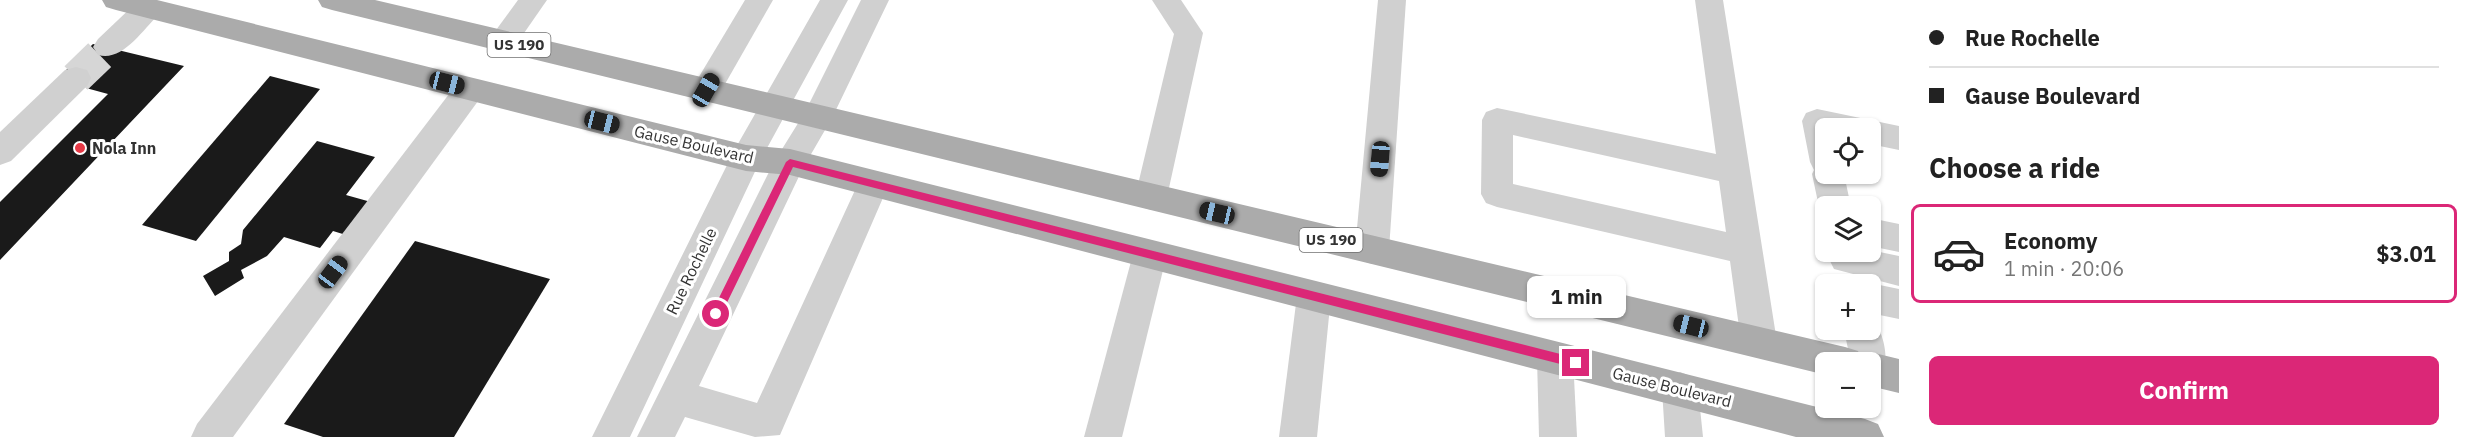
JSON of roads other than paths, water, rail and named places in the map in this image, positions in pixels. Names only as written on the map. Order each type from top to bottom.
[{"type":"main road","name":"Gause Boulevard","points":[[116,0],[746,158],[790,162],[1556,358],[1857,429]]},
{"type":"main road","name":"US 190","points":[[332,0],[382,5],[503,41],[1815,355]]},
{"type":"main road","name":"US 190","points":[[1881,371],[1899,376]]},
{"type":"street","points":[[503,41],[533,0]]},
{"type":"street","points":[[706,90],[759,0]]},
{"type":"street","name":"Rue Rochelle","points":[[611,437],[746,158],[834,0]]},
{"type":"street","points":[[656,437],[790,162],[817,117],[875,0]]},
{"type":"street","points":[[1151,197],[1190,33],[1166,0]]},
{"type":"street","points":[[1372,250],[1392,0]]},
{"type":"street","points":[[1709,0],[1759,342]]},
{"type":"street","points":[[108,47],[148,8]]},
{"type":"street","points":[[0,152],[76,78]]},
{"type":"street","points":[[210,437],[470,89]]},
{"type":"street","points":[[1734,171],[1497,120],[1497,194],[1745,250]]},
{"type":"street","points":[[1881,134],[1899,138]]},
{"type":"street","points":[[676,397],[767,423],[873,183]]},
{"type":"street","points":[[1881,219],[1899,223]]},
{"type":"street","points":[[1881,234],[1899,238]]},
{"type":"street","points":[[1103,437],[1150,254]]},
{"type":"street","points":[[1856,270],[1899,255]]},
{"type":"street","points":[[1856,270],[1899,272]]},
{"type":"street","points":[[1856,270],[1899,290]]},
{"type":"street","points":[[1856,270],[1899,304]]},
{"type":"street","points":[[1298,437],[1314,296]]},
{"type":"street","points":[[1881,317],[1899,321]]},
{"type":"street","points":[[1556,358],[1558,437]]},
{"type":"street","points":[[1680,389],[1683,437]]},
{"type":"tunnel","points":[[76,78],[108,47]]},
{"type":"place","name":"Nola Inn","points":[[80,148]]}]
